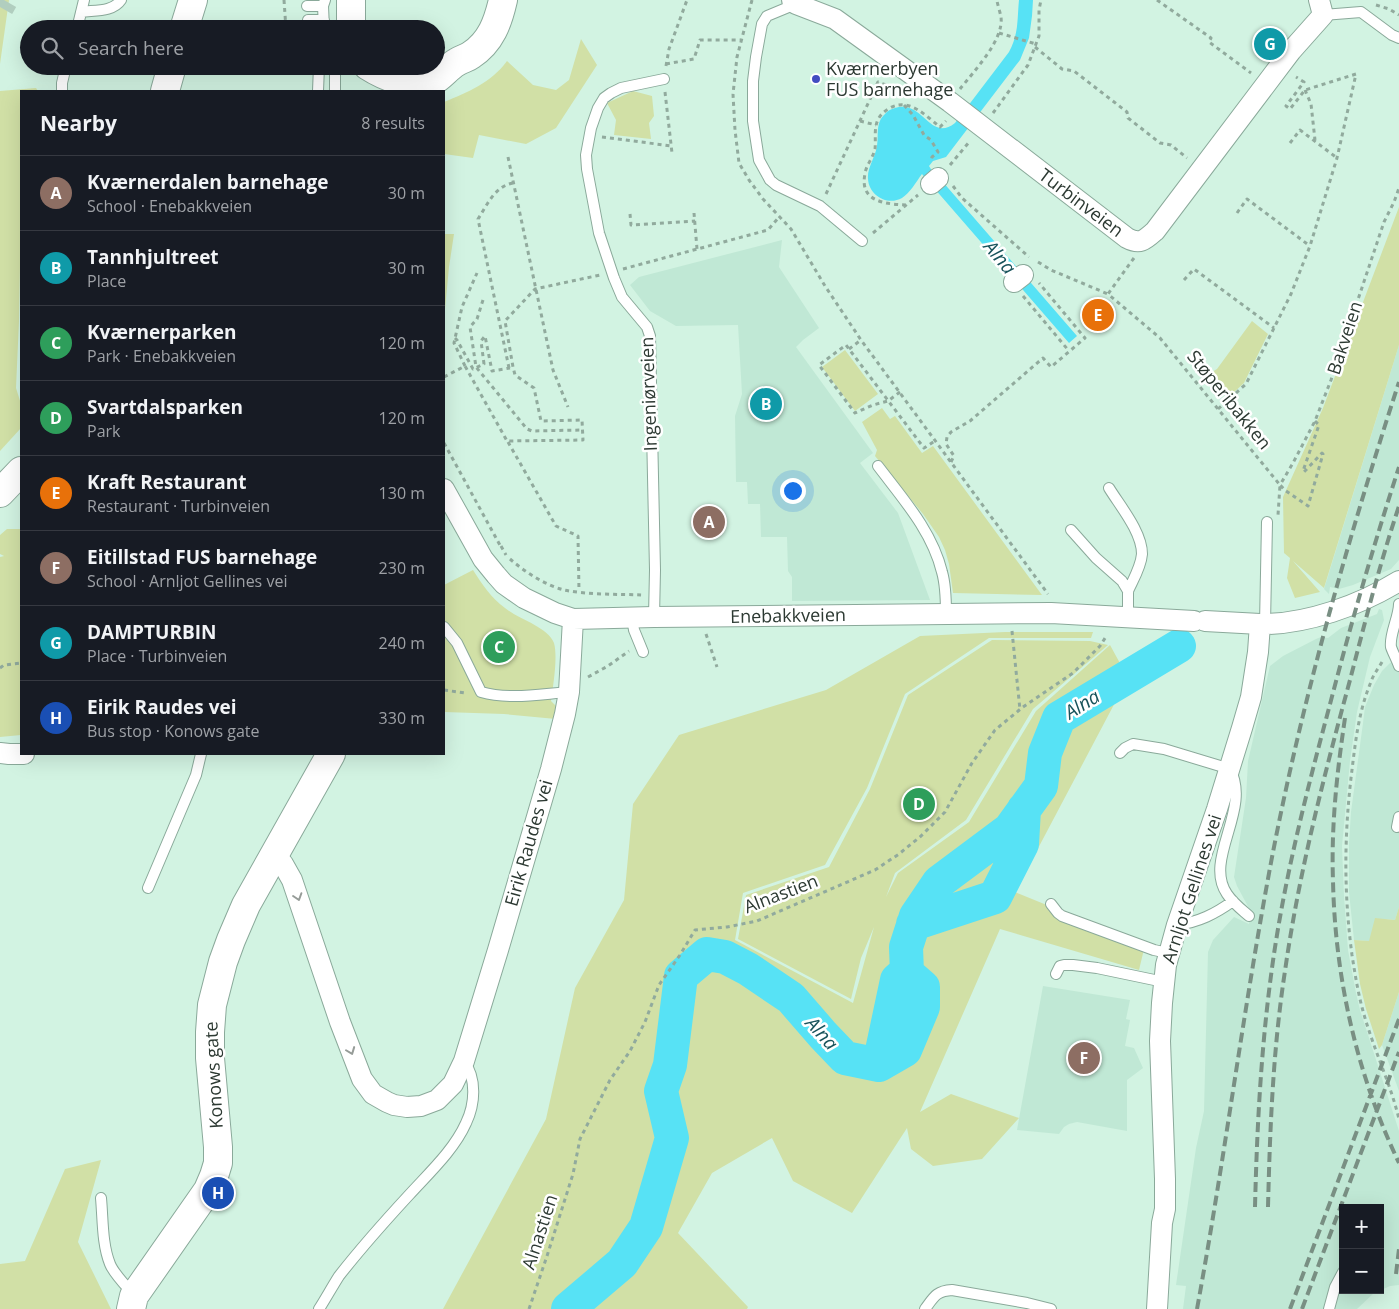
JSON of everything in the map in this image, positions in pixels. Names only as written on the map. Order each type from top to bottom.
[{"type":"street","points":[[187,20],[193,0]]},
{"type":"street","points":[[446,63],[472,54],[483,44],[497,23],[504,0]]},
{"type":"street","name":"Turbinveien","points":[[794,2],[834,19],[979,125],[1126,238],[1134,242],[1147,238],[1154,231],[1286,58],[1321,8]]},
{"type":"street","points":[[165,90],[169,75]]},
{"type":"street","points":[[382,76],[422,84],[432,83],[438,75]]},
{"type":"street","points":[[0,493],[20,472]]},
{"type":"street","name":"Enebakkveien","points":[[445,491],[483,559],[504,584],[524,598],[555,613],[573,619],[1051,614],[1261,624],[1290,622],[1338,610],[1378,593],[1399,581]]},
{"type":"street","name":"Eirik Raudes vei","points":[[275,855],[283,864],[292,880],[340,1022],[362,1079],[373,1094],[394,1105],[407,1107],[437,1100],[453,1084],[464,1061],[556,770],[565,714],[577,686],[573,619]]},
{"type":"street","name":"Arnljot Gellines vei","points":[[1157,1309],[1165,1201],[1160,1041],[1168,953],[1230,769],[1251,697],[1261,624]]},
{"type":"street","points":[[0,753],[20,754]]},
{"type":"street","name":"Konows gate","points":[[132,1303],[208,1190],[214,1176],[218,1163],[218,1147],[210,1058],[210,1032],[212,1005],[223,962],[234,932],[257,885],[330,755]]},
{"type":"lane","points":[[79,20],[84,0]]},
{"type":"lane","points":[[81,12],[112,8],[119,4],[121,0]]},
{"type":"lane","points":[[794,2],[767,16],[762,24],[753,81],[753,122],[759,160],[770,180],[776,185],[820,206],[866,238]]},
{"type":"lane","points":[[307,6],[324,3],[324,20]]},
{"type":"lane","points":[[1321,8],[1361,12],[1394,38]]},
{"type":"lane","points":[[62,90],[64,75]]},
{"type":"lane","points":[[318,90],[319,75]]},
{"type":"lane","points":[[334,90],[335,75]]},
{"type":"lane","name":"Ingeniørveien","points":[[654,617],[650,336],[647,327],[622,297],[612,272],[599,233],[586,155],[589,135],[598,108],[604,98],[620,88],[664,79]]},
{"type":"lane","points":[[878,466],[918,518],[930,538],[942,573],[946,614]]},
{"type":"lane","points":[[1109,488],[1135,530],[1142,555],[1120,616]]},
{"type":"lane","points":[[1261,624],[1267,522]]},
{"type":"lane","points":[[1071,530],[1096,558],[1122,581],[1128,591]]},
{"type":"lane","points":[[1399,581],[1399,613],[1392,633],[1391,647],[1399,666]]},
{"type":"lane","points":[[632,618],[641,648]]},
{"type":"lane","points":[[445,628],[457,643],[481,692],[509,697],[577,686]]},
{"type":"lane","points":[[1120,753],[1133,744],[1164,749],[1230,769],[1235,778],[1237,790],[1236,802],[1221,859],[1221,881],[1226,893],[1249,916]]},
{"type":"lane","points":[[148,888],[196,775],[202,755]]},
{"type":"lane","points":[[1177,925],[1205,919],[1233,901]]},
{"type":"lane","points":[[1052,904],[1062,916],[1154,950],[1168,953]]},
{"type":"lane","points":[[1056,974],[1060,966],[1073,965],[1164,982]]},
{"type":"lane","points":[[319,1309],[338,1278],[451,1148],[467,1122],[474,1087],[469,1068],[464,1061]]},
{"type":"lane","points":[[101,1198],[110,1264],[132,1303]]},
{"type":"lane","points":[[1329,1309],[1339,1281]]},
{"type":"lane","points":[[925,1309],[936,1294],[952,1290],[1051,1309]]},
{"type":"path","points":[[284,0],[285,20]]},
{"type":"path","points":[[672,153],[664,79],[669,49],[687,0]]},
{"type":"path","points":[[752,0],[737,57],[734,94],[735,130],[739,163],[763,199],[791,229],[825,286],[861,340],[1052,599],[1051,614]]},
{"type":"path","points":[[906,205],[880,202],[872,197],[866,189],[864,175],[874,152],[876,126],[879,118],[892,107],[904,104],[914,107],[940,127],[999,33],[1001,17],[998,0]]},
{"type":"path","points":[[866,238],[939,178],[1028,65],[1040,36],[1039,10],[1041,0]]},
{"type":"path","points":[[1157,0],[1211,38],[1209,42],[1256,77]]},
{"type":"path","points":[[1371,4],[1389,9],[1399,15]]},
{"type":"path","points":[[999,33],[1036,45],[1062,69],[1074,71],[1127,112],[1128,118],[1160,143],[1171,145],[1189,160]]},
{"type":"path","points":[[666,64],[694,59],[700,40],[741,40]]},
{"type":"path","points":[[1218,409],[1246,384],[1291,294],[1310,246],[1337,158],[1356,74],[1305,90],[1290,109],[1286,106],[1304,82],[1295,76]]},
{"type":"path","points":[[820,206],[878,82],[913,95],[920,82]]},
{"type":"path","points":[[1305,90],[1312,104],[1315,141]]},
{"type":"path","points":[[904,104],[913,115],[924,135],[931,140],[938,152],[930,160],[939,178],[1028,256],[1030,274],[1085,338],[1051,367],[1043,358],[970,421],[951,432],[947,437],[946,444],[954,456],[951,462]]},
{"type":"path","points":[[860,121],[876,126]]},
{"type":"path","points":[[1290,143],[1300,130],[1337,158]]},
{"type":"path","points":[[589,135],[672,146]]},
{"type":"path","points":[[508,158],[553,370],[568,407]]},
{"type":"path","points":[[507,441],[582,440],[582,420],[541,421],[534,388],[516,375],[511,367],[478,219],[494,194],[506,184],[513,184]]},
{"type":"path","name":"Bakveien","points":[[1280,485],[1315,421],[1331,380],[1384,222],[1399,188]]},
{"type":"path","points":[[1236,213],[1247,199],[1310,246]]},
{"type":"path","points":[[1394,202],[1399,203]]},
{"type":"path","points":[[694,213],[697,249]]},
{"type":"path","points":[[630,214],[631,225],[695,221]]},
{"type":"path","points":[[511,367],[504,321],[535,289],[612,272],[768,230],[779,217]]},
{"type":"path","points":[[1108,294],[1133,260],[1139,242]]},
{"type":"path","points":[[1184,280],[1194,269],[1274,328]]},
{"type":"path","name":"Støperibakken","points":[[1030,274],[1051,270],[1108,294],[1160,338],[1280,485],[1308,506],[1323,454],[1304,472],[1302,471],[1319,425],[1315,421]]},
{"type":"path","points":[[477,273],[462,307],[454,343],[465,366],[556,526],[578,536],[579,591]]},
{"type":"path","points":[[1030,274],[1012,284],[1069,351]]},
{"type":"path","points":[[483,300],[478,319],[470,327],[476,367],[527,429],[532,431],[582,430]]},
{"type":"path","points":[[455,338],[473,369],[484,364],[481,341],[485,336],[492,372],[511,367]]},
{"type":"path","points":[[849,349],[861,340]]},
{"type":"path","points":[[900,392],[888,401],[855,413],[819,365],[846,345],[888,401],[924,448],[935,441]]},
{"type":"path","points":[[445,376],[465,366]]},
{"type":"path","points":[[445,444],[501,546],[494,552]]},
{"type":"path","points":[[1278,517],[1280,485]]},
{"type":"path","points":[[518,566],[529,574],[564,590],[643,595]]},
{"type":"path","name":"Alnastien","points":[[529,1309],[573,1174],[580,1139],[610,1080],[630,1051],[659,985],[695,930],[727,927],[757,921],[875,870],[886,863],[921,836],[945,812],[972,763],[994,730],[1073,673],[1100,646],[1110,628],[1120,616]]},
{"type":"path","points":[[1012,628],[1020,710]]},
{"type":"path","points":[[708,641],[717,667]]},
{"type":"path","points":[[1391,647],[1371,680],[1360,715],[1346,830],[1345,862],[1349,927],[1358,992],[1363,1012],[1392,1091],[1399,1119]]},
{"type":"path","points":[[577,686],[589,676],[641,648]]},
{"type":"path","points":[[0,668],[4,665],[20,663]]},
{"type":"path","points":[[445,690],[461,693],[481,692]]},
{"type":"shaded area","points":[[782,240],[779,267],[819,328],[796,347],[873,453],[860,463],[898,513],[930,600],[792,601],[792,577],[788,571],[787,537],[761,537],[760,504],[748,504],[747,482],[736,482],[735,416],[742,394],[738,325],[676,326],[650,311],[630,285],[639,277]]},
{"type":"shaded area","points":[[1399,345],[1399,560],[1391,569],[1353,585],[1339,589],[1330,587],[1329,594],[1324,589]]},
{"type":"shaded area","points":[[1379,609],[1382,610],[1384,620],[1370,657],[1357,712],[1350,761],[1342,846],[1348,950],[1356,993],[1399,1131],[1399,1285],[1384,1289],[1384,1204],[1339,1204],[1339,1294],[1373,1294],[1357,1309],[1183,1309],[1186,1286],[1176,1285],[1196,1148],[1204,1111],[1208,952],[1213,940],[1234,917],[1249,924],[1251,912],[1234,877],[1246,798],[1248,761],[1270,666],[1283,656],[1316,639],[1321,637],[1328,638],[1341,628],[1377,614]]},
{"type":"shaded area","points":[[1399,661],[1399,907],[1395,920],[1385,919],[1369,941],[1354,940],[1349,892],[1349,844],[1351,812],[1365,707],[1382,671],[1390,663]]},
{"type":"shaded area","points":[[1043,986],[1130,1000],[1126,1019],[1130,1020],[1125,1046],[1134,1048],[1143,1068],[1127,1080],[1127,1131],[1077,1122],[1064,1127],[1059,1134],[1017,1130]]},
{"type":"shaded area","points":[[1399,992],[1399,1091],[1382,1045]]},
{"type":"green space","points":[[0,0],[9,0],[0,64]]},
{"type":"green space","points":[[581,39],[597,65],[556,128],[526,144],[479,135],[473,158],[445,154],[445,102],[486,81],[501,69],[507,61],[533,85],[556,90],[569,80]]},
{"type":"green space","points":[[36,88],[37,90],[20,90],[20,268],[16,388],[20,401],[20,429],[0,451],[0,91]]},
{"type":"green space","points":[[633,91],[652,96],[654,116],[649,123],[651,139],[614,135],[616,120],[607,103]]},
{"type":"green space","points":[[1399,207],[1399,345],[1324,588],[1293,561],[1320,592],[1295,598],[1287,578],[1290,558],[1284,553],[1283,497],[1323,408]]},
{"type":"green space","points":[[445,234],[454,234],[445,309]]},
{"type":"green space","points":[[1252,321],[1268,334],[1244,383],[1231,395],[1212,372],[1217,369]]},
{"type":"green space","points":[[845,350],[878,394],[855,411],[822,367]]},
{"type":"green space","points":[[882,408],[890,419],[895,416],[922,453],[933,446],[1042,595],[953,593],[949,564],[939,537],[923,514],[875,456],[877,450],[862,422]]},
{"type":"green space","points":[[7,529],[20,529],[20,735],[0,737],[0,557],[4,556],[0,554],[0,535]]},
{"type":"green space","points":[[473,570],[495,600],[551,637],[555,649],[555,664],[551,701],[558,708],[556,719],[504,714],[445,712],[445,584]]},
{"type":"green space","points":[[1005,632],[1093,632],[1091,638],[989,638],[905,694],[867,788],[825,865],[743,893],[735,940],[853,1003],[874,927],[861,958],[851,999],[738,939],[746,895],[829,867],[870,789],[908,695],[992,640],[1090,641],[1108,645],[1033,709],[966,820],[895,873],[886,897],[898,873],[969,822],[1036,711],[1110,645],[1128,678],[1015,892],[1145,945],[1139,970],[1000,929],[920,1112],[951,1094],[1019,1118],[982,1159],[933,1166],[911,1149],[907,1128],[852,1213],[793,1181],[772,1138],[712,1173],[678,1233],[748,1307],[747,1309],[443,1309],[546,1119],[575,988],[624,900],[633,804],[679,735],[826,690],[920,636]]},
{"type":"green space","points":[[1399,907],[1399,992],[1382,1045],[1379,1049],[1360,984],[1354,940],[1369,941],[1375,918],[1395,920]]},
{"type":"green space","points":[[101,1160],[78,1242],[111,1309],[0,1309],[0,1264],[25,1261],[65,1169]]},
{"type":"water","points":[[1019,0],[1033,0],[1029,38],[1020,60],[946,157],[933,161],[929,166],[934,174],[927,180],[922,174],[902,198],[891,201],[880,198],[869,185],[868,175],[878,142],[879,125],[882,118],[887,112],[895,108],[905,107],[913,109],[932,125],[939,128],[946,128],[955,123],[1009,52],[1016,32]]},
{"type":"water","points":[[942,181],[1021,272],[1013,279],[934,188]]},
{"type":"water","points":[[1025,276],[1077,336],[1069,343],[1017,283]]},
{"type":"waterway","name":"Alna","points":[[568,1309],[622,1263],[646,1227],[672,1138],[661,1091],[670,1065],[681,976],[707,954],[725,957],[748,969],[791,998],[845,1058],[879,1065],[905,1050],[923,1007],[923,987],[907,973],[906,947],[916,916],[939,882],[1010,829],[1041,786],[1045,753],[1059,718],[1179,646]]},
{"type":"waterway","points":[[913,924],[995,897],[1022,844],[1024,809]]},
{"type":"waterway","points":[[879,1065],[897,980],[907,971]]},
{"type":"tunnel","points":[[0,7],[4,0]]},
{"type":"railway","points":[[1197,1309],[1263,909],[1285,792],[1313,674],[1345,556],[1399,382]]},
{"type":"railway","points":[[1255,1207],[1258,1117],[1265,1028],[1277,935],[1289,870],[1337,678],[1399,467]]},
{"type":"railway","points":[[1268,1207],[1275,1059],[1281,1000],[1297,897],[1331,752],[1385,549],[1399,506]]},
{"type":"railway","points":[[1345,718],[1337,779],[1333,840],[1333,881],[1338,954],[1351,1025],[1360,1061],[1384,1130],[1399,1163]]},
{"type":"railway","points":[[1290,1309],[1399,1019]]},
{"type":"railway","points":[[1302,1309],[1399,1052]]},
{"type":"railway","points":[[1396,1274],[1399,1249]]},
{"type":"place","name":"DAMPTURBIN","points":[[1270,44]]},
{"type":"place","name":"Kværnerbyen FUS barnehage","points":[[816,79]]},
{"type":"place","name":"Kraft Restaurant","points":[[1098,315]]},
{"type":"place","name":"Tannhjultreet","points":[[766,404]]},
{"type":"place","name":"Kværnerdalen barnehage","points":[[709,522]]},
{"type":"place","name":"Kværnerparken","points":[[499,647]]},
{"type":"place","name":"Svartdalsparken","points":[[919,804]]},
{"type":"place","name":"Eitillstad FUS barnehage","points":[[1084,1058]]},
{"type":"place","name":"Eirik Raudes vei","points":[[218,1193]]}]
